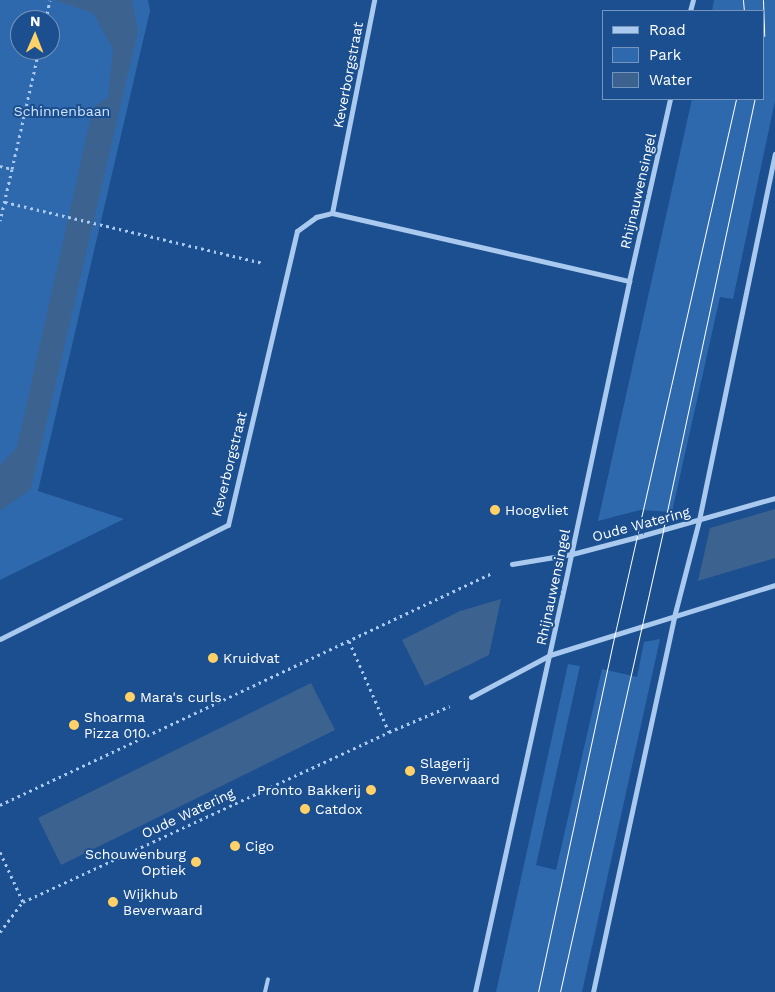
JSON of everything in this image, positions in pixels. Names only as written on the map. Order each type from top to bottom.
[{"type":"street","name":"Keverborgstraat","points":[[0,639],[228,525],[297,231],[316,217],[332,213],[374,0]]},
{"type":"street","name":"Rhijnauwensingel","points":[[475,992],[572,554],[628,281],[670,100]]},
{"type":"street","points":[[593,992],[674,617],[699,520],[775,154]]},
{"type":"street","points":[[332,213],[628,281]]},
{"type":"street","name":"Oude Watering","points":[[512,564],[572,554],[775,498]]},
{"type":"street","points":[[471,697],[550,655],[775,585]]},
{"type":"lane","points":[[265,992],[268,978]]},
{"type":"path","points":[[0,221],[37,60]]},
{"type":"path","points":[[0,166],[12,169]]},
{"type":"path","points":[[5,202],[105,227],[288,268]]},
{"type":"path","points":[[0,805],[512,564]]},
{"type":"path","points":[[349,641],[389,732]]},
{"type":"path","name":"Oude Watering","points":[[0,932],[23,902],[389,732],[471,697]]},
{"type":"path","points":[[0,852],[23,902]]},
{"type":"green space","name":"Schinnenbaan","points":[[0,0],[148,0],[150,11],[38,491],[124,519],[0,580]]},
{"type":"green space","points":[[714,0],[775,0],[775,101],[733,299],[720,297],[672,512],[640,510],[598,521],[692,100],[765,100],[765,10],[712,10]]},
{"type":"green space","points":[[660,639],[582,992],[496,992],[568,664],[580,666],[536,865],[556,870],[602,669],[637,677],[644,642]]},
{"type":"water","points":[[54,0],[132,0],[138,31],[31,489],[0,511],[0,465],[17,447],[93,107],[108,98],[113,49],[93,13]]},
{"type":"water","points":[[775,509],[775,558],[698,581],[710,528]]},
{"type":"water","points":[[501,599],[489,655],[425,686],[402,640],[460,611]]},
{"type":"water","points":[[311,683],[335,730],[61,865],[38,818]]},
{"type":"tram line","points":[[743,0],[744,10]]},
{"type":"tram line","points":[[763,0],[763,10]]},
{"type":"tram line","points":[[538,992],[615,633],[736,100]]},
{"type":"tram line","points":[[560,992],[663,530],[755,100]]},
{"type":"place","name":"Hoogvliet","points":[[495,510]]},
{"type":"place","name":"Kruidvat","points":[[213,658]]},
{"type":"place","name":"Mara's curls","points":[[130,697]]},
{"type":"place","name":"Shoarma Pizza 010","points":[[74,725]]},
{"type":"place","name":"Slagerij Beverwaard","points":[[410,771]]},
{"type":"place","name":"Pronto Bakkerij","points":[[371,790]]},
{"type":"place","name":"Catdox","points":[[305,809]]},
{"type":"place","name":"Cigo","points":[[235,846]]},
{"type":"place","name":"Schouwenburg Optiek","points":[[196,862]]},
{"type":"place","name":"Wijkhub Beverwaard","points":[[113,902]]}]
